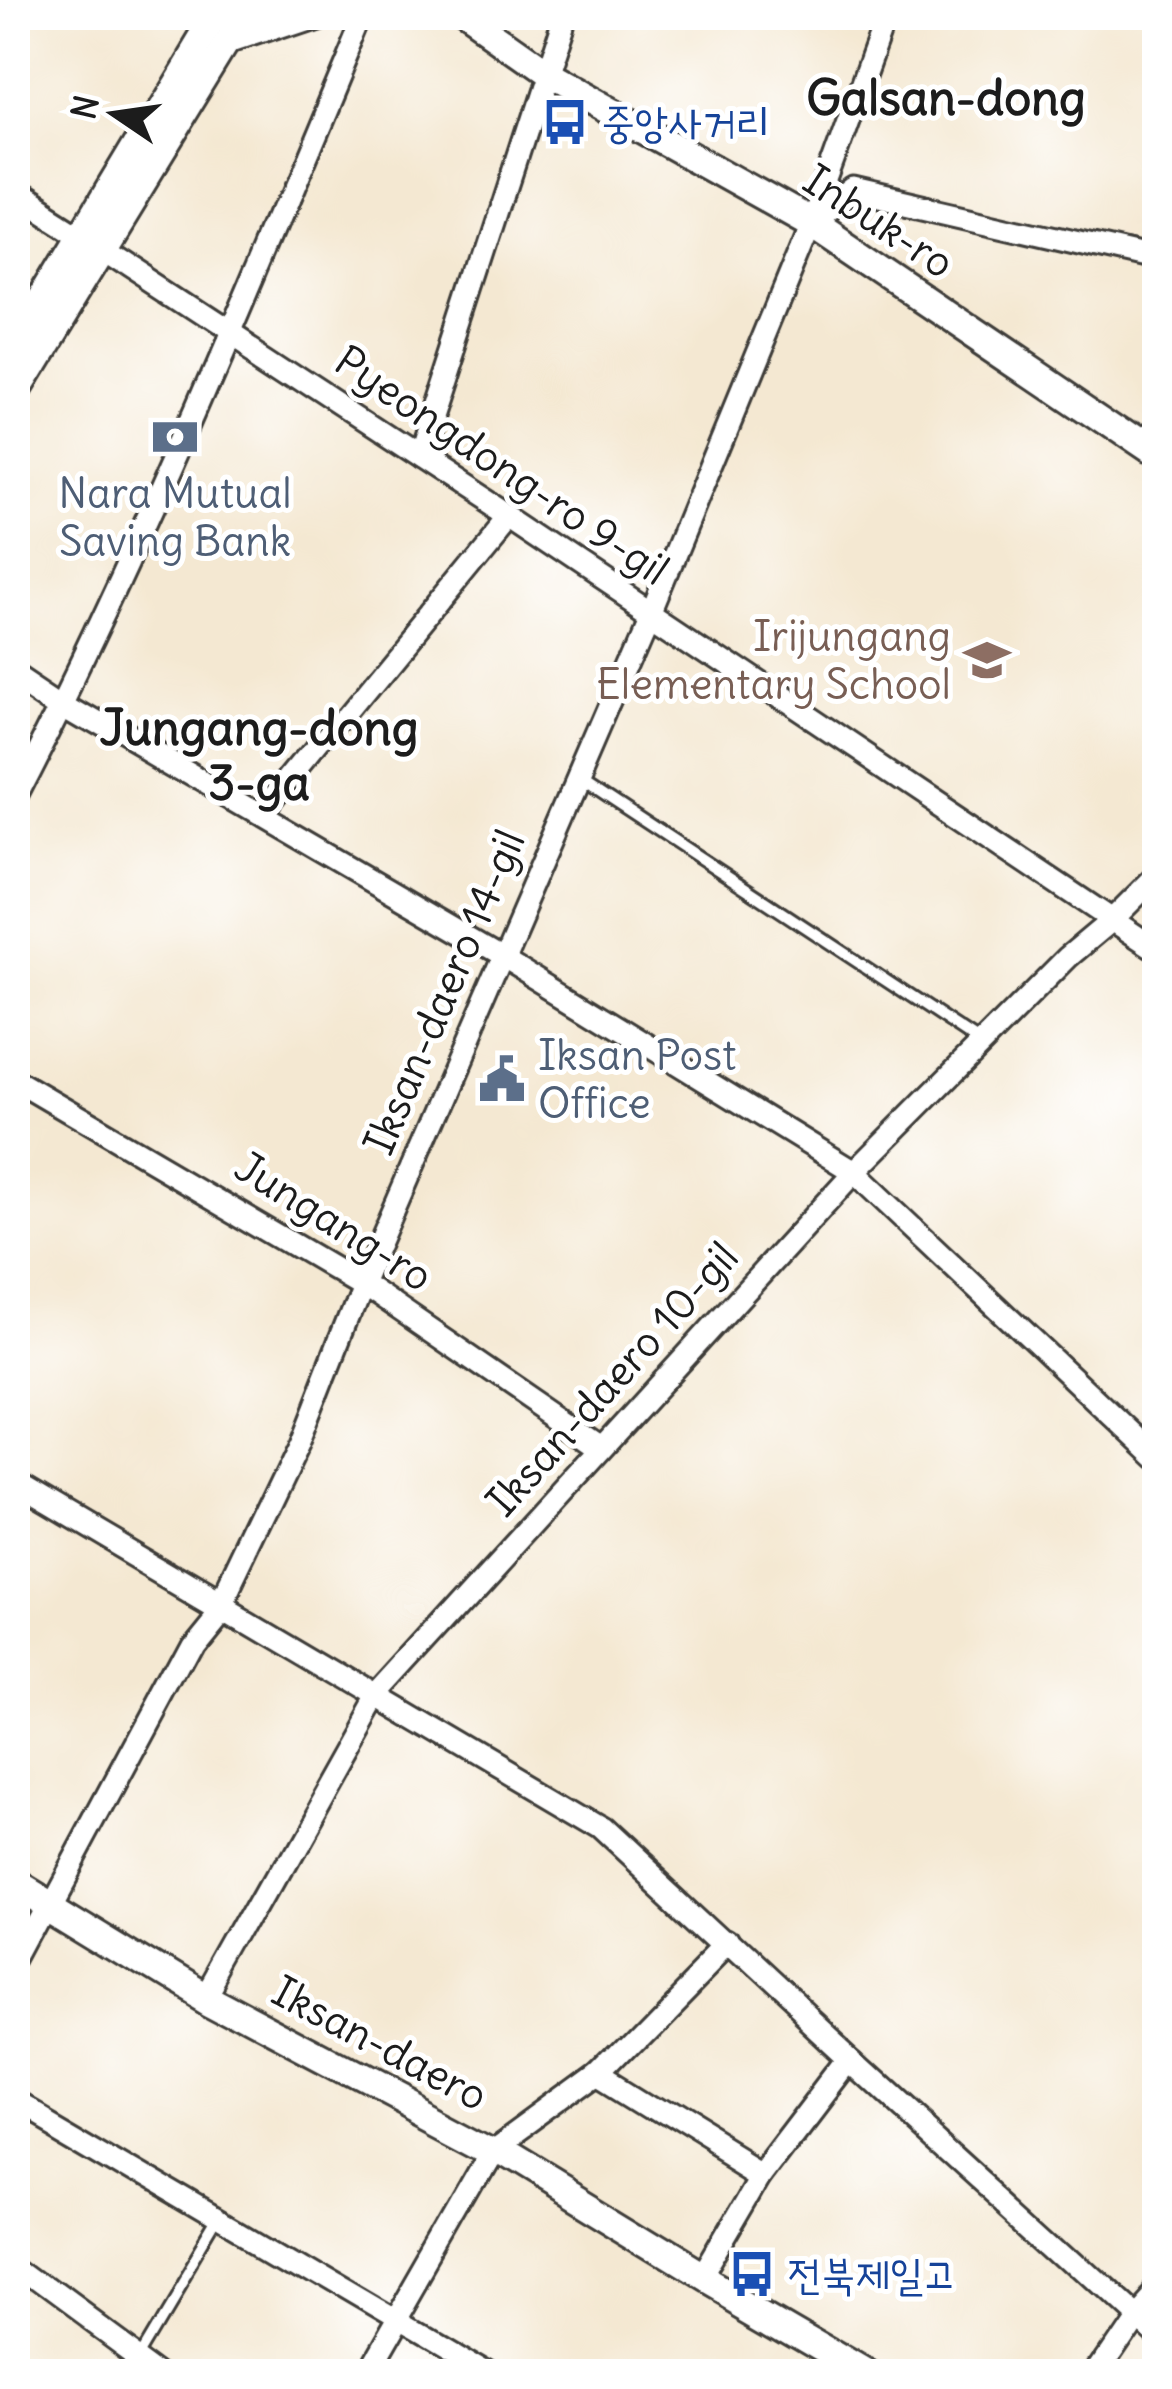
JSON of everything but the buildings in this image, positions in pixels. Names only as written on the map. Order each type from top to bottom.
[{"type":"street","points":[[15,392],[215,15]]},
{"type":"street","points":[[15,347],[247,15]]},
{"type":"street","points":[[227,45],[316,15]]},
{"type":"street","points":[[15,795],[64,700],[231,332],[362,15]]},
{"type":"street","name":"Inbuk-ro","points":[[460,15],[544,74],[812,223],[1157,457]]},
{"type":"street","points":[[419,457],[562,15]]},
{"type":"street","name":"Iksan-daero 14-gil","points":[[15,1969],[192,1639],[221,1602],[299,1441],[361,1282],[651,612],[812,223],[886,15]]},
{"type":"street","points":[[812,223],[853,190],[1157,260]]},
{"type":"street","name":"Pyeongdong-ro 9-gil","points":[[15,192],[1157,950]]},
{"type":"street","points":[[264,815],[508,516]]},
{"type":"street","points":[[15,667],[501,955],[854,1172],[1157,1458]]},
{"type":"street","name":"Iksan-daero 10-gil","points":[[206,1999],[376,1696],[854,1172],[1068,957],[1157,875]]},
{"type":"street","name":"Jungang-ro","points":[[15,1080],[361,1282],[601,1448]]},
{"type":"street","points":[[15,1482],[601,1828],[1157,2338]]},
{"type":"street","name":"Iksan-daero","points":[[15,1882],[206,1999],[494,2151],[865,2374]]},
{"type":"street","points":[[365,2374],[494,2151],[601,2072],[727,1943]]},
{"type":"street","points":[[704,2280],[766,2174],[852,2062]]},
{"type":"street","points":[[601,2072],[766,2174]]},
{"type":"street","points":[[15,2098],[484,2374]]},
{"type":"street","points":[[15,2265],[163,2374]]},
{"type":"street","points":[[1088,2374],[1129,2312],[1157,2281]]},
{"type":"lane","points":[[578,778],[982,1044]]},
{"type":"lane","points":[[140,2357],[223,2219]]},
{"type":"railway","points":[[15,2362],[29,2374]]},
{"type":"place","name":"중앙사거리","points":[[565,122]]},
{"type":"place","name":"Nara Mutual Saving Bank","points":[[175,437]]},
{"type":"place","name":"Irijungang Elementary School","points":[[987,660]]},
{"type":"place","name":"Iksan Post Office","points":[[502,1079]]},
{"type":"place","name":"전북제일고","points":[[752,2274]]},
{"type":"district","name":"Galsan-dong","points":[[946,98]]},
{"type":"district","name":"Jungang-dong 3-ga","points":[[259,756]]}]
